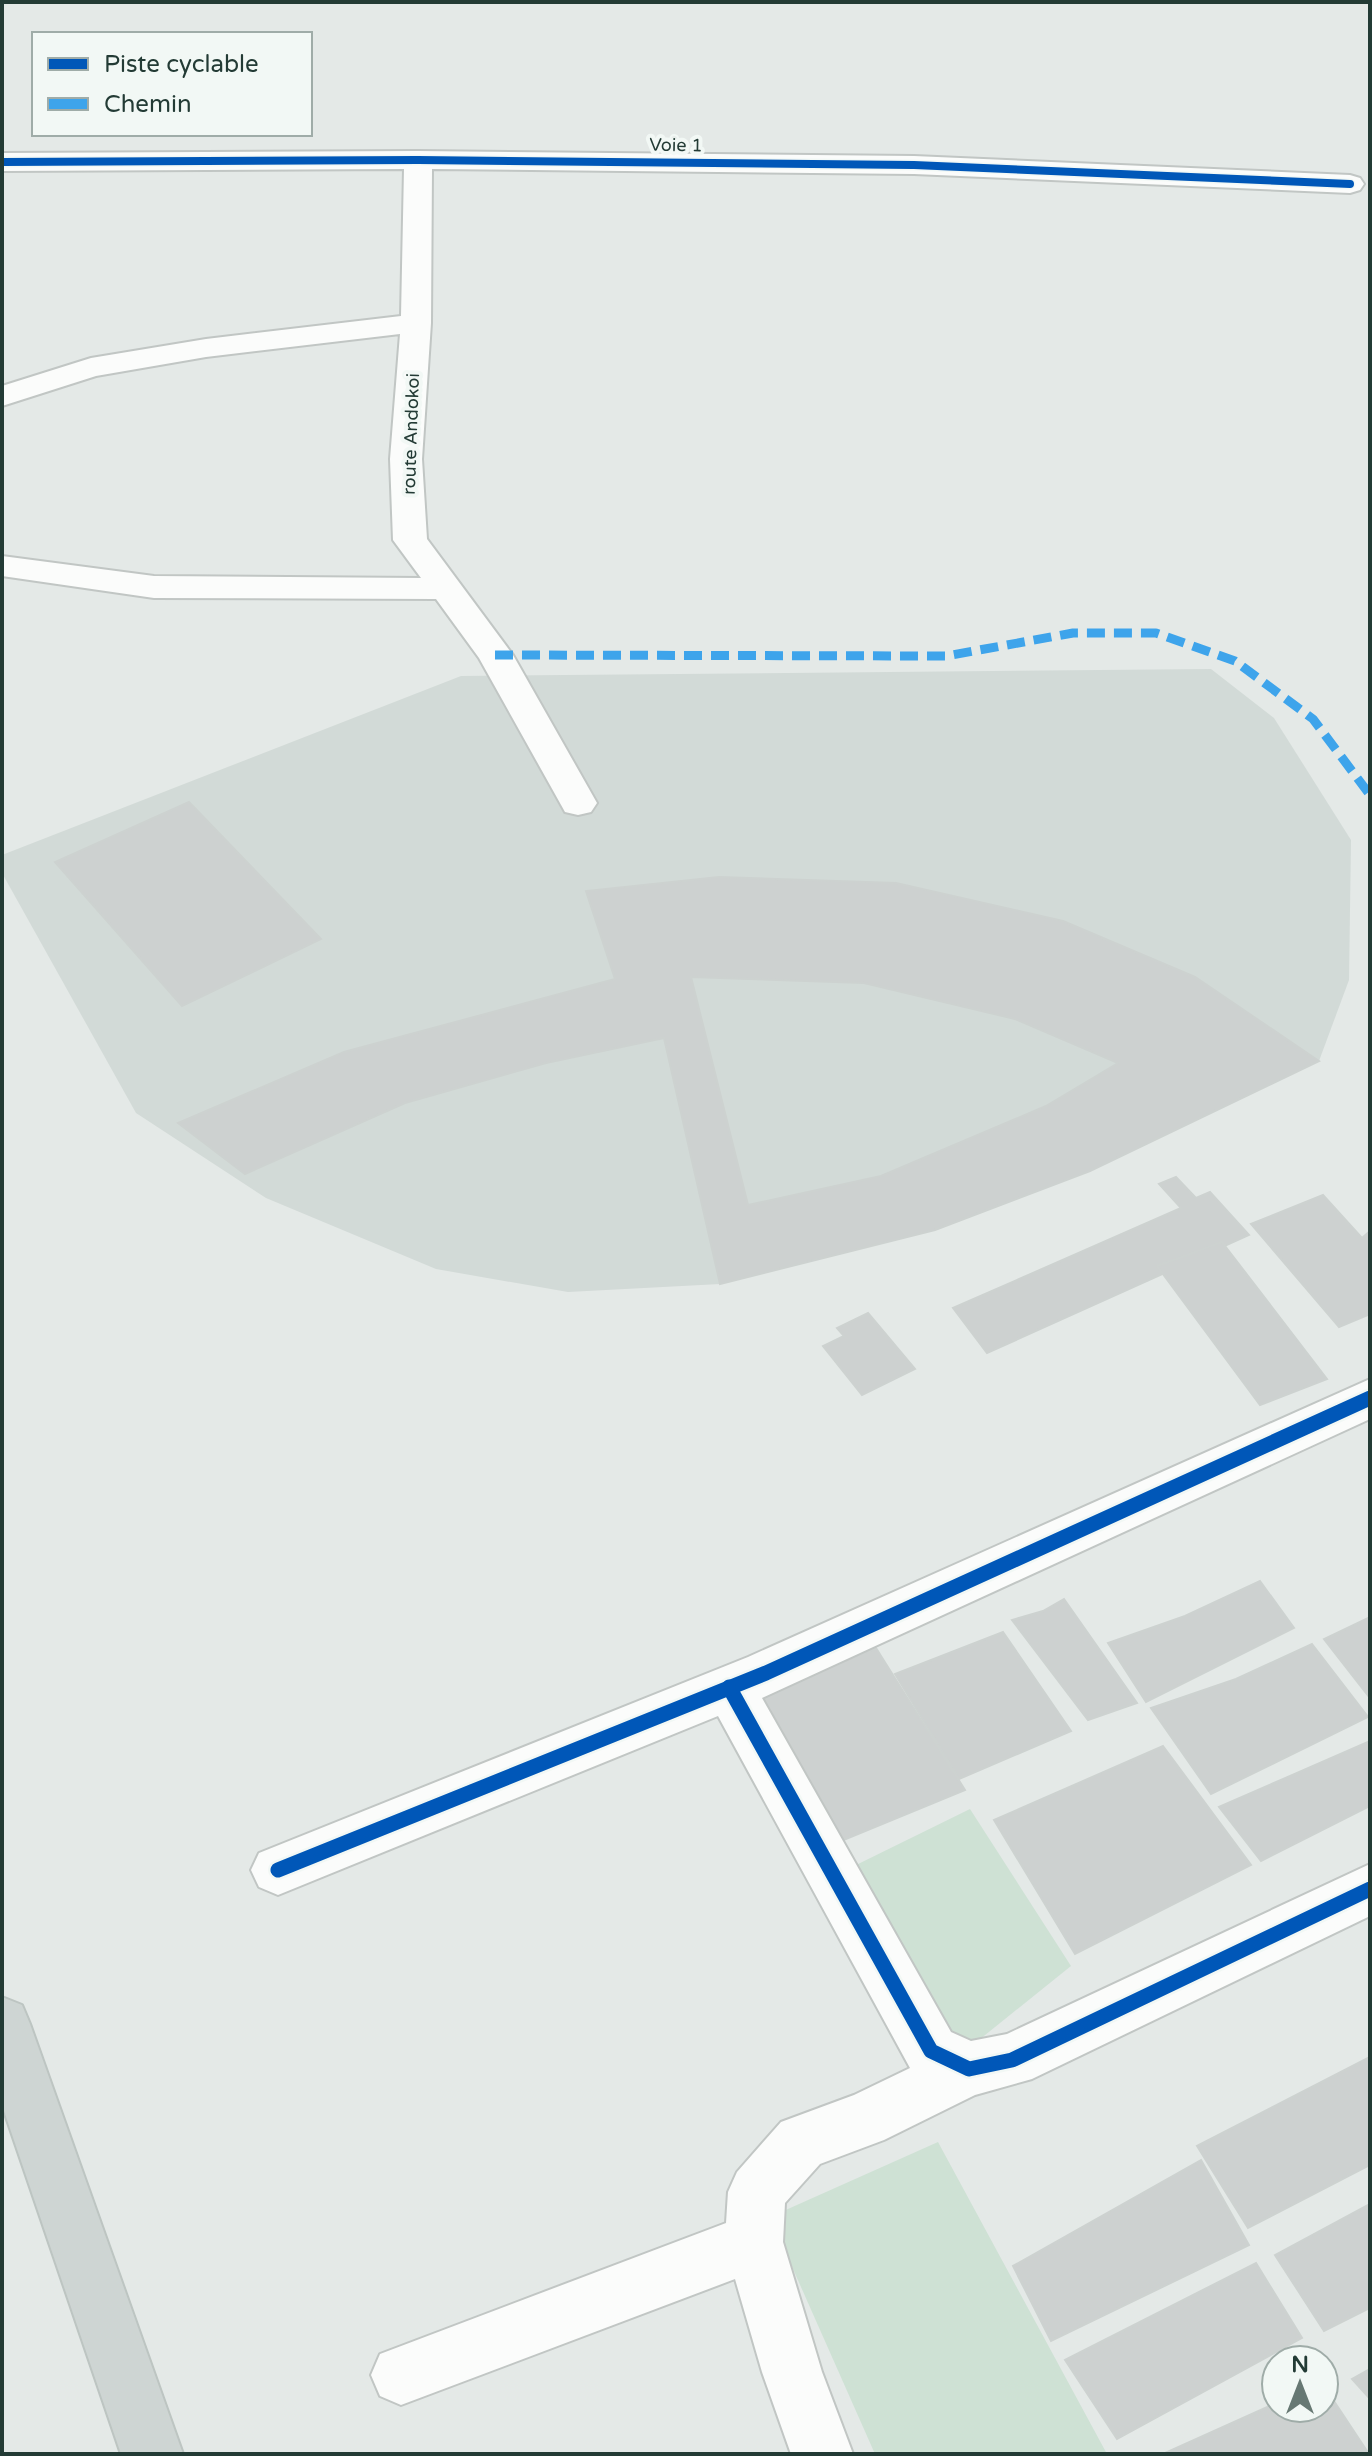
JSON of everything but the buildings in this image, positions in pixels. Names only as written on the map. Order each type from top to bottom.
[{"type":"main road","points":[[2,2024],[152,2454]]},
{"type":"street","name":"Voie 1","points":[[2,162],[418,160],[914,165],[1350,184]]},
{"type":"street","name":"route Andokoi","points":[[418,160],[416,323],[406,459],[410,540],[495,655],[578,803]]},
{"type":"street","points":[[2,396],[91,367],[206,348],[416,323]]},
{"type":"street","points":[[2,566],[154,587],[446,589]]},
{"type":"street","points":[[278,1870],[729,1687],[1370,1398]]},
{"type":"street","points":[[729,1687],[931,2051],[969,2069]]},
{"type":"street","points":[[822,2454],[792,2372],[754,2242],[757,2192],[801,2142],[864,2120],[969,2069],[1012,2060],[1370,1889]]},
{"type":"street","points":[[401,2375],[754,2242]]},
{"type":"shaded area","points":[[1211,669],[1274,718],[1351,840],[1349,980],[1319,1061],[1090,1171],[935,1230],[720,1284],[568,1292],[436,1269],[266,1198],[136,1113],[2,873],[2,855],[461,676]]},
{"type":"green space","points":[[970,1809],[1071,1966],[964,2052],[933,2032],[852,1867]]},
{"type":"green space","points":[[938,2142],[1107,2454],[875,2454],[770,2217]]},
{"type":"marked path","points":[[495,655],[946,656],[1073,633],[1156,633],[1235,661],[1313,719],[1370,795]]},
{"type":"cycle path","points":[[2,162],[418,160],[914,165],[1350,184]]},
{"type":"cycle path","points":[[278,1870],[766,1673],[1370,1398]]},
{"type":"cycle path","points":[[729,1687],[931,2051],[969,2069],[1012,2060],[1370,1889]]}]
